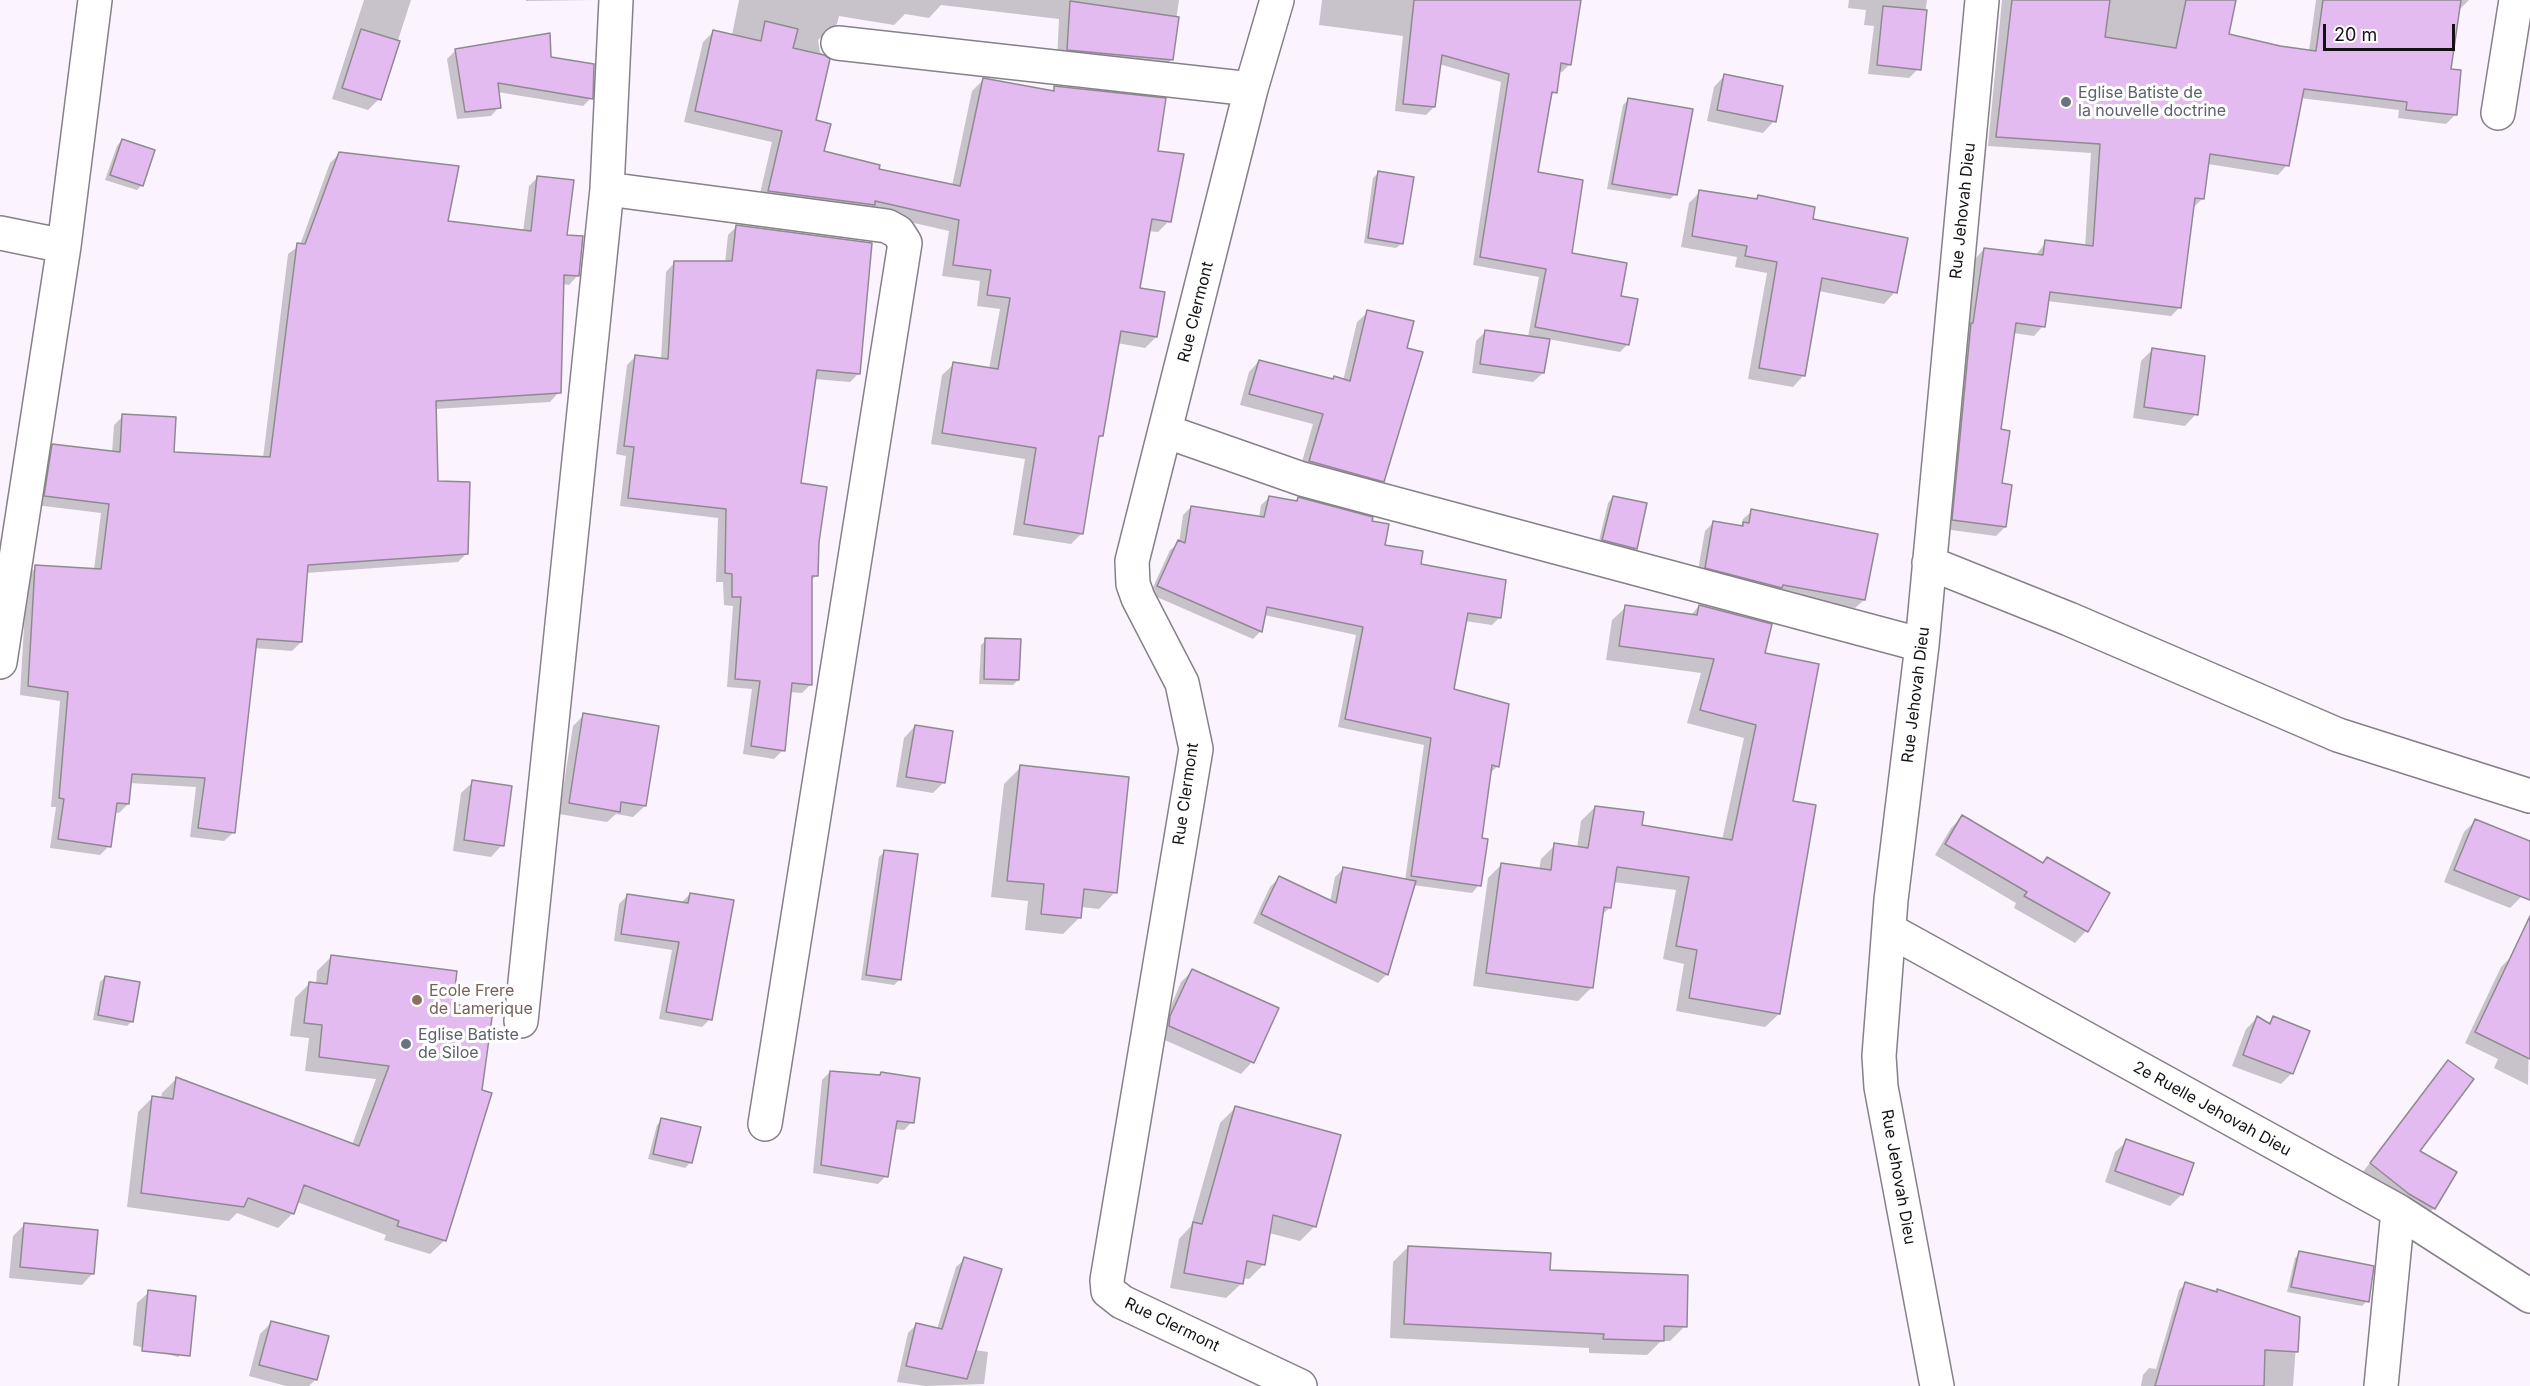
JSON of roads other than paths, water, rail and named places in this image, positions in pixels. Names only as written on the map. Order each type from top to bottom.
[{"type":"street","points":[[0,662],[64,246],[95,0]]},
{"type":"street","points":[[521,1021],[607,189],[616,0]]},
{"type":"street","name":"Rue Clermont","points":[[1277,0],[1251,89],[1132,561],[1133,584],[1182,683],[1196,749],[1107,1280],[1108,1291],[1122,1302],[1300,1386]]},
{"type":"street","name":"Rue Jehovah Dieu","points":[[1937,1386],[1881,1087],[1879,1056],[1889,930],[1922,645],[1982,0]]},
{"type":"street","points":[[2498,113],[2516,0]]},
{"type":"street","points":[[838,43],[1251,89]]},
{"type":"street","points":[[607,189],[887,226],[898,232],[905,243],[765,1124]]},
{"type":"street","points":[[0,233],[64,246]]},
{"type":"street","points":[[1165,431],[1302,479],[1922,645]]},
{"type":"street","points":[[1929,563],[2080,624],[2337,735],[2530,796]]},
{"type":"street","name":"2e Ruelle Jehovah Dieu","points":[[1889,930],[2398,1211],[2530,1296]]},
{"type":"street","points":[[2381,1386],[2398,1211]]},
{"type":"place","name":"Eglise Batiste de la nouvelle doctrine","points":[[2066,102]]},
{"type":"place","name":"Ecole Frere de Lamerique","points":[[417,1000]]},
{"type":"place","name":"Eglise Batiste de Siloe","points":[[406,1044]]}]
